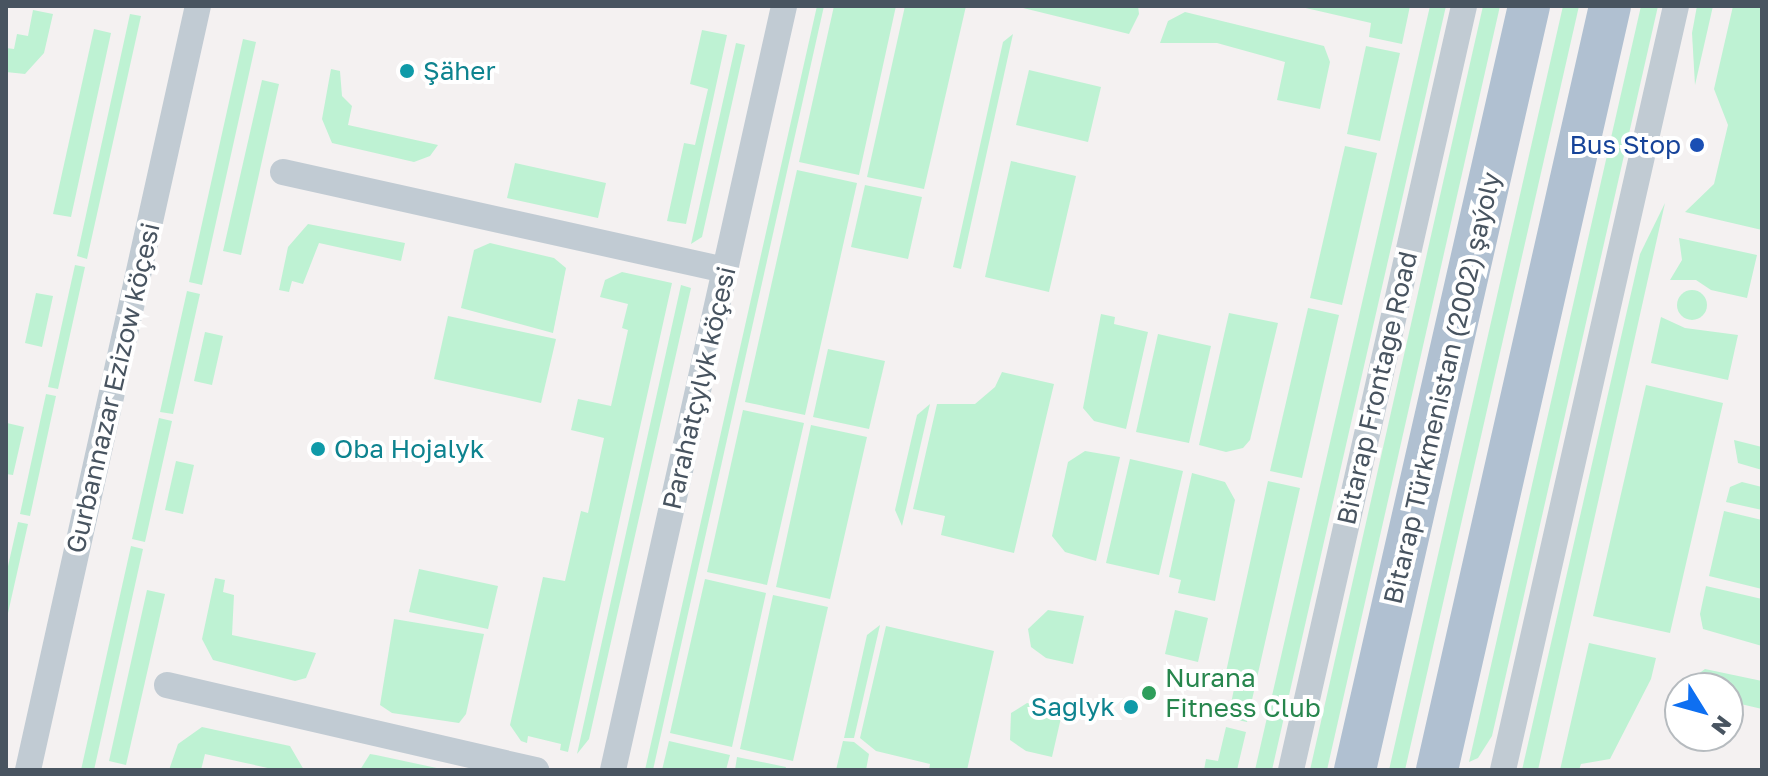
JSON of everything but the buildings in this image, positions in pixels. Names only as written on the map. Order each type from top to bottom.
[{"type":"main road","name":"Bitarap Türkmenistan (2002) şaýoly","points":[[1355,770],[1529,6]]},
{"type":"main road","points":[[1437,770],[1610,6]]},
{"type":"street","name":"Gurbannazar Ezizow köçesi","points":[[28,770],[198,6]]},
{"type":"street","name":"Parahatçylyk köçesi","points":[[613,770],[784,6]]},
{"type":"street","name":"Bitarap Frontage Road","points":[[1291,770],[1464,6]]},
{"type":"street","points":[[1489,770],[1506,758],[1676,6]]},
{"type":"street","points":[[283,172],[725,270]]},
{"type":"street","points":[[167,685],[536,770]]},
{"type":"green space","points":[[817,6],[824,6],[653,770],[645,770]]},
{"type":"green space","points":[[834,6],[896,6],[859,175],[799,162]]},
{"type":"green space","points":[[905,6],[966,6],[924,189],[867,177]]},
{"type":"green space","points":[[1015,6],[1138,6],[1139,14],[1129,34]]},
{"type":"green space","points":[[1297,6],[1410,6],[1402,44],[1369,37],[1371,23]]},
{"type":"green space","points":[[1430,6],[1446,6],[1272,770],[1255,770]]},
{"type":"green space","points":[[1483,6],[1500,6],[1327,770],[1310,770]]},
{"type":"green space","points":[[1563,6],[1579,6],[1405,770],[1389,770]]},
{"type":"green space","points":[[1641,6],[1658,6],[1492,736],[1478,758],[1469,762]]},
{"type":"green space","points":[[1697,6],[1713,6],[1695,85],[1692,33]]},
{"type":"green space","points":[[1733,6],[1762,6],[1762,230],[1685,212],[1714,184],[1728,125],[1714,89]]},
{"type":"green space","points":[[33,10],[53,14],[44,53],[25,74],[6,72],[6,48],[14,49],[17,34],[28,36]]},
{"type":"green space","points":[[1185,12],[1324,46],[1330,62],[1320,109],[1277,100],[1285,62],[1217,43],[1160,43],[1168,21]]},
{"type":"green space","points":[[130,14],[141,16],[87,259],[77,256]]},
{"type":"green space","points":[[94,29],[111,33],[71,217],[53,214]]},
{"type":"green space","points":[[702,30],[727,35],[686,224],[667,221],[684,143],[695,145],[708,89],[690,84]]},
{"type":"green space","points":[[1013,34],[961,269],[953,267],[1003,42]]},
{"type":"green space","points":[[243,39],[256,42],[202,285],[189,282]]},
{"type":"green space","points":[[736,43],[745,45],[702,237],[691,244]]},
{"type":"green space","points":[[1366,46],[1400,53],[1380,141],[1347,134]]},
{"type":"green space","points":[[331,69],[340,71],[342,96],[352,106],[348,125],[438,145],[430,156],[414,162],[332,143],[322,119]]},
{"type":"green space","points":[[1029,70],[1101,87],[1088,142],[1016,125]]},
{"type":"green space","points":[[262,80],[279,84],[241,255],[223,251]]},
{"type":"green space","points":[[1345,146],[1377,153],[1342,305],[1310,298]]},
{"type":"green space","points":[[1011,161],[1076,176],[1049,292],[985,277]]},
{"type":"green space","points":[[515,163],[606,183],[598,218],[507,198]]},
{"type":"green space","points":[[797,170],[857,183],[805,415],[745,402]]},
{"type":"green space","points":[[865,185],[922,197],[908,259],[851,247]]},
{"type":"green space","points":[[1665,203],[1538,770],[1522,770],[1640,254]]},
{"type":"green space","points":[[308,224],[405,243],[401,261],[319,243],[303,284],[292,281],[289,292],[279,290],[288,247]]},
{"type":"green space","points":[[1679,238],[1757,255],[1747,298],[1711,290],[1696,280],[1670,280],[1682,260]]},
{"type":"green space","points":[[490,243],[554,258],[566,268],[553,333],[461,308],[474,250]]},
{"type":"green space","points":[[75,265],[85,267],[58,389],[48,387]]},
{"type":"green space","points":[[622,272],[672,283],[568,752],[560,750],[561,744],[528,736],[527,743],[521,741],[510,725],[543,577],[565,581],[581,511],[588,513],[604,438],[571,430],[578,399],[611,406],[628,330],[622,328],[628,304],[600,297],[605,280]]},
{"type":"green space","points":[[681,285],[691,288],[589,739],[577,754]]},
{"type":"green space","points":[[1692,290],[1698,291],[1706,299],[1706,311],[1698,319],[1692,320],[1686,319],[1678,311],[1677,305],[1678,299],[1686,291]]},
{"type":"green space","points":[[187,291],[200,294],[173,414],[160,412]]},
{"type":"green space","points":[[36,293],[53,296],[42,347],[25,343]]},
{"type":"green space","points":[[1308,308],[1339,315],[1302,478],[1270,471]]},
{"type":"green space","points":[[1229,313],[1278,323],[1250,440],[1243,448],[1226,452],[1199,445]]},
{"type":"green space","points":[[1101,314],[1115,317],[1114,324],[1148,332],[1126,429],[1094,421],[1083,408]]},
{"type":"green space","points":[[448,316],[556,339],[541,403],[434,379]]},
{"type":"green space","points":[[1661,317],[1685,328],[1738,335],[1728,380],[1651,363]]},
{"type":"green space","points":[[205,332],[223,336],[212,385],[194,381]]},
{"type":"green space","points":[[1158,334],[1211,346],[1189,443],[1136,432]]},
{"type":"green space","points":[[828,349],[885,361],[869,429],[813,417]]},
{"type":"green space","points":[[1002,372],[1054,384],[1014,553],[941,535],[945,516],[913,509],[937,404],[975,404],[995,387]]},
{"type":"green space","points":[[1646,385],[1723,403],[1670,633],[1593,616]]},
{"type":"green space","points":[[46,394],[56,396],[30,516],[20,514]]},
{"type":"green space","points":[[930,404],[902,526],[895,510],[917,415]]},
{"type":"green space","points":[[743,410],[804,423],[767,585],[707,572]]},
{"type":"green space","points":[[159,418],[172,421],[145,542],[132,539]]},
{"type":"green space","points":[[7,423],[24,427],[13,475],[6,474]]},
{"type":"green space","points":[[811,425],[867,437],[830,599],[776,587]]},
{"type":"green space","points":[[1734,440],[1762,447],[1762,470],[1738,463]]},
{"type":"green space","points":[[1085,451],[1120,457],[1096,561],[1065,552],[1052,536],[1068,462]]},
{"type":"green space","points":[[1130,459],[1183,471],[1159,575],[1106,563]]},
{"type":"green space","points":[[176,461],[194,465],[183,514],[165,510]]},
{"type":"green space","points":[[1192,473],[1225,482],[1235,500],[1215,601],[1178,593],[1181,580],[1169,577]]},
{"type":"green space","points":[[1268,481],[1300,488],[1247,722],[1228,718],[1235,684],[1224,681]]},
{"type":"green space","points":[[1742,482],[1762,487],[1762,510],[1726,502],[1730,487]]},
{"type":"green space","points":[[1724,511],[1762,520],[1762,589],[1709,576]]},
{"type":"green space","points":[[18,522],[28,524],[6,622],[6,575]]},
{"type":"green space","points":[[131,546],[143,549],[94,770],[81,770]]},
{"type":"green space","points":[[419,569],[498,586],[488,629],[409,612]]},
{"type":"green space","points":[[215,578],[225,580],[223,592],[234,595],[232,635],[316,653],[306,678],[295,681],[213,660],[202,639]]},
{"type":"green space","points":[[705,579],[766,593],[732,747],[670,733]]},
{"type":"green space","points":[[1706,586],[1762,599],[1762,646],[1703,629],[1700,614]]},
{"type":"green space","points":[[147,590],[165,594],[126,765],[109,761]]},
{"type":"green space","points":[[773,595],[828,607],[793,761],[740,749]]},
{"type":"green space","points":[[1048,610],[1084,616],[1073,664],[1046,658],[1031,647],[1028,629]]},
{"type":"green space","points":[[1175,610],[1208,618],[1198,662],[1165,654]]},
{"type":"green space","points":[[394,619],[484,634],[466,714],[459,723],[392,713],[380,705]]},
{"type":"green space","points":[[880,625],[854,738],[844,738],[867,635]]},
{"type":"green space","points":[[886,626],[994,651],[967,770],[929,770],[930,764],[876,751],[860,738]]},
{"type":"green space","points":[[1589,643],[1656,658],[1651,679],[1610,759],[1581,764],[1579,770],[1560,770]]},
{"type":"green space","points":[[1744,677],[1762,681],[1762,709],[1744,705]]},
{"type":"green space","points":[[1027,703],[1063,709],[1052,757],[1026,751],[1010,740],[1011,713]]},
{"type":"green space","points":[[202,727],[290,746],[304,770],[277,770],[205,754],[201,770],[169,770],[178,744]]},
{"type":"green space","points":[[1226,727],[1246,732],[1237,770],[1204,770],[1206,759],[1218,761]]},
{"type":"green space","points":[[669,741],[730,755],[726,770],[662,770]]},
{"type":"green space","points":[[843,741],[854,742],[869,754],[866,770],[836,770]]},
{"type":"green space","points":[[370,754],[376,755],[446,770],[360,770]]},
{"type":"green space","points":[[737,757],[786,767],[785,770],[735,770]]},
{"type":"place","name":"Şäher","points":[[407,71]]},
{"type":"place","name":"Bus Stop","points":[[1697,145]]},
{"type":"place","name":"Oba Hojalyk","points":[[318,449]]},
{"type":"place","name":"Nurana Fitness Club","points":[[1149,693]]},
{"type":"place","name":"Saglyk","points":[[1131,707]]}]
